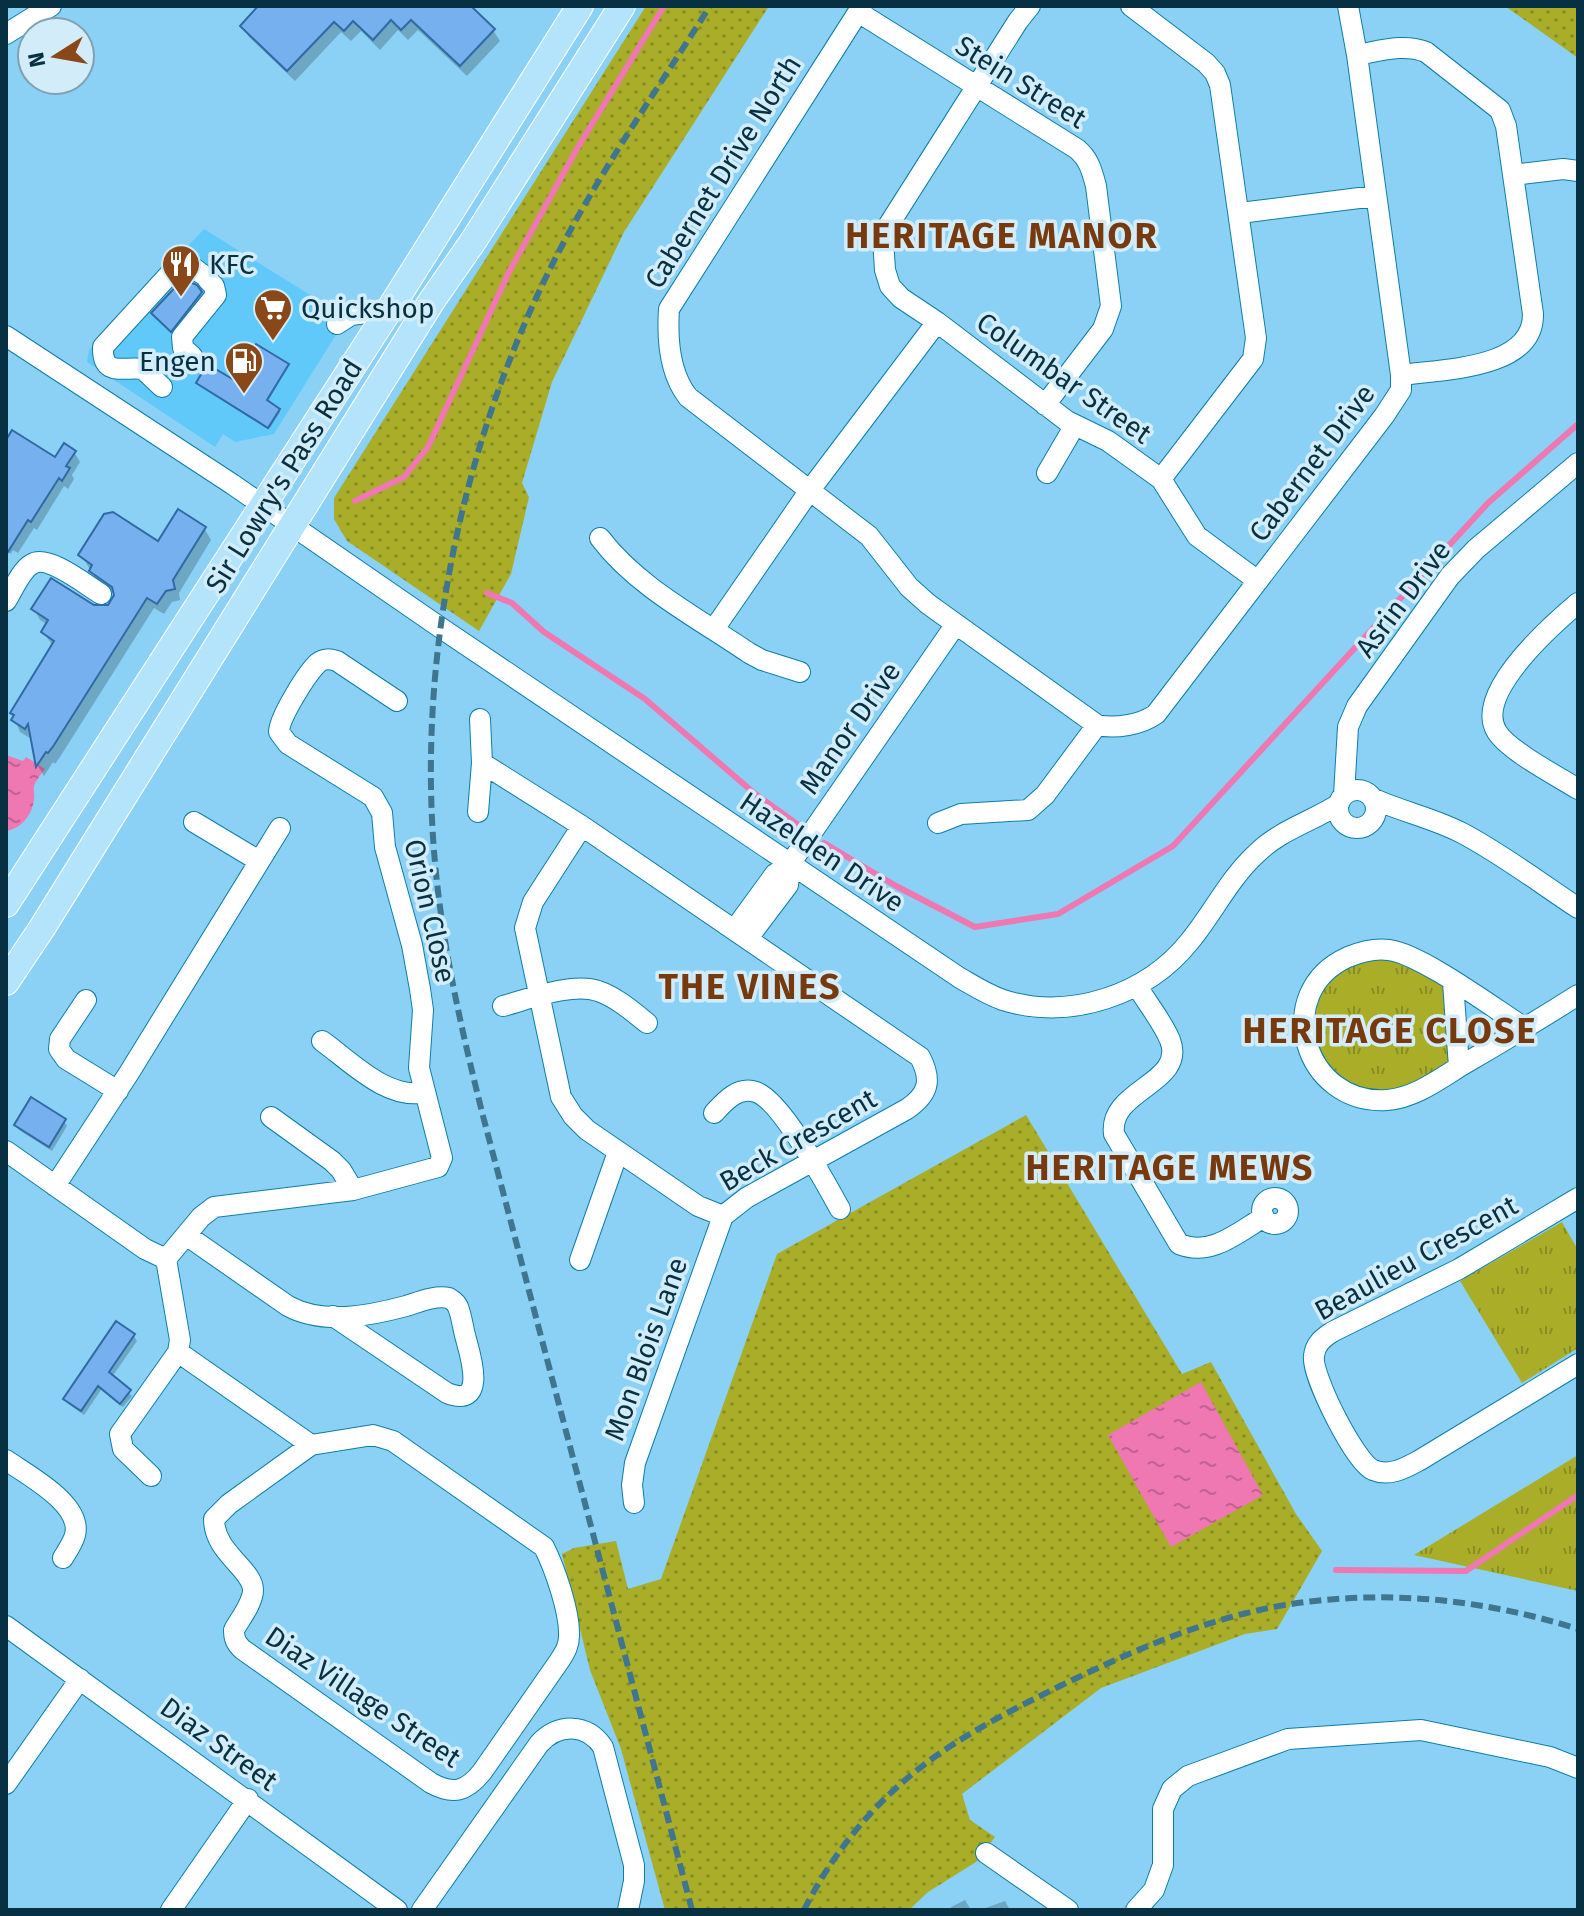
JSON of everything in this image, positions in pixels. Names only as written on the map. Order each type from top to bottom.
[{"type":"main road","name":"Sir Lowry's Pass Road","points":[[6,904],[389,310],[580,6]]},
{"type":"main road","name":"Sir Lowry's Pass Road","points":[[6,982],[423,314],[474,240],[622,6]]},
{"type":"street","points":[[6,34],[51,6]]},
{"type":"street","name":"Columbar Street","points":[[1030,6],[888,226],[882,254],[890,286],[901,298],[1045,405],[1075,425],[1108,441],[1161,479],[1197,536],[1258,581]]},
{"type":"street","name":"Columbar Street","points":[[1131,6],[1215,73],[1223,102],[1256,338],[1253,359],[1161,479]]},
{"type":"street","name":"Cabernet Drive","points":[[1097,725],[1105,727],[1139,722],[1156,714],[1401,390],[1348,6]]},
{"type":"street","name":"Stein Street","points":[[860,9],[1077,149],[1091,167],[1111,306],[1103,329],[1045,405]]},
{"type":"street","name":"Cabernet Drive North","points":[[810,490],[688,397],[676,378],[668,326],[669,309],[860,9]]},
{"type":"street","points":[[1357,55],[1397,48],[1426,52],[1500,110],[1506,126],[1533,314],[1530,334],[1521,345],[1495,361],[1401,375]]},
{"type":"street","points":[[1513,175],[1563,169],[1578,171]]},
{"type":"street","points":[[1240,213],[1375,196]]},
{"type":"street","points":[[162,387],[143,369],[112,368],[104,358],[103,347],[105,341],[177,266],[187,263],[214,286],[216,295],[182,337],[183,348],[192,356]]},
{"type":"street","points":[[337,324],[351,315],[389,310]]},
{"type":"street","points":[[714,629],[810,490],[937,322]]},
{"type":"street","name":"Hazelden Drive","points":[[6,336],[960,978],[1004,1001],[1044,1007],[1079,1006],[1137,986],[1156,975],[1181,951],[1237,874],[1256,854],[1290,827],[1352,801],[1437,821],[1465,834],[1578,908]]},
{"type":"street","points":[[1047,473],[1075,425]]},
{"type":"street","name":"Asrin Drive","points":[[1373,820],[1376,813],[1352,801],[1347,762],[1348,727],[1357,706],[1450,576],[1486,541],[1578,463]]},
{"type":"street","points":[[810,490],[869,536],[909,587],[1097,725],[1035,806],[1021,812],[961,814],[938,823]]},
{"type":"street","points":[[600,538],[639,579],[762,660],[800,672]]},
{"type":"street","points":[[6,601],[29,566],[41,561],[53,564],[101,594]]},
{"type":"street","points":[[1578,603],[1539,636],[1526,652],[1496,697],[1492,712],[1493,724],[1508,744],[1578,789]]},
{"type":"street","name":"Manor Drive","points":[[790,864],[956,624]]},
{"type":"street","name":"Orion Close","points":[[166,1259],[207,1211],[221,1204],[277,1201],[353,1190],[438,1167],[442,1158],[419,1068],[423,1010],[420,989],[412,945],[385,847],[382,813],[373,797],[284,741],[279,727],[282,717],[316,665],[326,659],[337,661],[397,701]]},
{"type":"street","points":[[478,812],[482,763],[480,719]]},
{"type":"street","points":[[482,763],[582,826]]},
{"type":"street","points":[[1352,801],[1346,824],[1360,827],[1373,820],[1404,812]]},
{"type":"street","points":[[194,822],[259,861]]},
{"type":"street","name":"Beck Crescent","points":[[582,826],[920,1057],[929,1084],[917,1102],[746,1198],[723,1216],[698,1206],[580,1123],[561,1097],[525,928],[527,914],[582,826]]},
{"type":"street","points":[[55,1186],[118,1091],[280,828]]},
{"type":"street","points":[[742,933],[775,874],[790,864]]},
{"type":"street","points":[[1525,1028],[1411,957],[1388,950],[1360,952],[1337,962],[1322,975],[1309,995],[1303,1022],[1309,1051],[1321,1074],[1337,1088],[1359,1098],[1389,1100],[1421,1089],[1525,1028],[1578,995]]},
{"type":"street","points":[[1453,982],[1459,1067]]},
{"type":"street","points":[[1137,986],[1170,1041],[1172,1055],[1170,1065],[1163,1073],[1116,1113],[1112,1124],[1114,1134],[1179,1244],[1192,1249],[1206,1249],[1264,1217]]},
{"type":"street","points":[[503,1006],[578,988],[595,989],[647,1023]]},
{"type":"street","points":[[86,1000],[60,1039],[59,1049],[66,1059],[118,1091]]},
{"type":"street","points":[[322,1041],[390,1089],[406,1094],[425,1092]]},
{"type":"street","points":[[714,1113],[729,1097],[746,1091],[757,1093],[781,1115],[813,1160],[840,1209]]},
{"type":"street","points":[[271,1117],[332,1161],[353,1190]]},
{"type":"street","points":[[6,1151],[145,1249],[166,1259],[180,1340],[178,1352],[120,1434],[123,1449],[151,1476]]},
{"type":"street","points":[[580,1260],[618,1152]]},
{"type":"street","name":"Beaulieu Crescent","points":[[1578,1198],[1459,1269],[1332,1332],[1320,1341],[1313,1357],[1317,1378],[1353,1447],[1364,1464],[1385,1473],[1399,1471],[1420,1460],[1578,1364]]},
{"type":"street","name":"Mon Blois Lane","points":[[634,1503],[632,1485],[635,1463],[723,1216]]},
{"type":"street","points":[[186,1235],[288,1306],[304,1313],[370,1315],[437,1297],[449,1298],[458,1307],[475,1373],[473,1385],[464,1394],[447,1393],[333,1316]]},
{"type":"street","points":[[178,1352],[311,1445]]},
{"type":"street","name":"Diaz Village Street","points":[[373,1435],[393,1441],[544,1547],[551,1561],[567,1618],[567,1649],[482,1772],[464,1789],[445,1790],[431,1783],[236,1643],[234,1630],[251,1600],[252,1584],[217,1538],[214,1519],[229,1504],[311,1445],[373,1435]]},
{"type":"street","points":[[6,1460],[54,1493],[69,1510],[74,1519],[75,1535],[63,1558]]},
{"type":"street","name":"Diaz Street","points":[[6,1626],[397,1910]]},
{"type":"street","points":[[6,1784],[80,1679]]},
{"type":"street","points":[[422,1910],[546,1737],[552,1732],[571,1728],[581,1729],[597,1738],[603,1747],[631,1849],[634,1881],[628,1910]]},
{"type":"street","points":[[1136,1910],[1154,1890],[1163,1865],[1163,1809],[1172,1789],[1188,1776],[1276,1743],[1302,1738],[1421,1730],[1550,1757],[1578,1768]]},
{"type":"street","points":[[171,1910],[248,1799]]},
{"type":"street","points":[[986,1853],[1068,1910]]},
{"type":"shaded area","points":[[204,229],[339,313],[337,333],[274,434],[235,442],[223,434],[215,447],[87,362],[89,350]]},
{"type":"green space","points":[[646,6],[769,6],[624,232],[552,382],[522,483],[529,497],[511,574],[479,631],[347,541],[334,519],[334,498]]},
{"type":"green space","points":[[1505,6],[1578,6],[1578,58]]},
{"type":"green space","points":[[1369,945],[1451,974],[1455,1061],[1394,1096],[1359,1095],[1307,1043],[1320,968]]},
{"type":"green space","points":[[1026,1115],[1182,1374],[1211,1362],[1296,1514],[1322,1551],[1277,1629],[1245,1634],[1101,1688],[962,1794],[970,1820],[995,1837],[976,1862],[928,1892],[909,1910],[665,1910],[621,1749],[590,1670],[562,1554],[574,1548],[616,1541],[628,1589],[661,1579],[777,1254]]},
{"type":"green space","points":[[1562,1222],[1578,1250],[1578,1348],[1522,1383],[1460,1281]]},
{"type":"green space","points":[[1578,1455],[1578,1591],[1414,1555]]},
{"type":"water","points":[[6,755],[23,761],[26,757],[45,769],[34,786],[29,815],[17,827],[6,831]]},
{"type":"water","points":[[1201,1382],[1263,1495],[1171,1547],[1108,1435]]},
{"type":"building","points":[[258,6],[471,6],[495,29],[460,66],[411,20],[401,30],[391,20],[373,40],[353,21],[344,31],[334,22],[287,71],[240,26]]},
{"type":"building","name":"KFC","points":[[183,279],[197,285],[202,292],[171,332],[151,313]]},
{"type":"building","points":[[256,344],[289,364],[267,400],[280,409],[268,428],[196,383],[207,364],[234,380]]},
{"type":"building","points":[[12,430],[55,457],[64,443],[76,451],[66,466],[70,468],[62,481],[59,478],[6,555],[6,440]]},
{"type":"building","points":[[178,509],[206,527],[173,580],[175,589],[166,591],[157,604],[147,598],[54,745],[36,767],[28,724],[25,729],[11,720],[14,715],[10,713],[54,641],[41,632],[48,620],[31,609],[51,578],[94,605],[108,605],[114,595],[112,587],[89,571],[92,565],[78,555],[104,514],[113,512],[158,541]]},
{"type":"building","points":[[31,1097],[66,1119],[49,1147],[14,1125]]},
{"type":"building","points":[[116,1321],[135,1334],[109,1372],[131,1390],[120,1404],[98,1386],[81,1411],[63,1399]]},
{"type":"waterway","points":[[355,501],[404,477],[428,447],[509,272],[578,147],[664,6]]},
{"type":"waterway","points":[[824,843],[896,886],[975,927],[1058,914],[1173,846],[1488,503],[1578,424]]},
{"type":"waterway","points":[[487,593],[512,603],[544,632],[645,699],[754,793],[801,827]]},
{"type":"waterway","points":[[1336,1570],[1466,1571],[1578,1495]]},
{"type":"railway","points":[[692,1910],[466,1047],[440,908],[433,837],[431,768],[433,699],[440,629],[452,560],[467,492],[510,359],[537,296],[575,221],[710,6]]},
{"type":"railway","points":[[804,1910],[835,1857],[861,1825],[889,1795],[922,1767],[978,1729],[1018,1707],[1120,1658],[1183,1632],[1281,1606],[1382,1597],[1481,1606],[1578,1629]]},
{"type":"place","name":"KFC","points":[[181,298]]},
{"type":"place","name":"Quickshop","points":[[273,342]]},
{"type":"place","name":"Engen","points":[[244,395]]},
{"type":"district","name":"HERITAGE MANOR","points":[[1002,236]]},
{"type":"district","name":"THE VINES","points":[[750,987]]},
{"type":"district","name":"HERITAGE CLOSE","points":[[1390,1031]]},
{"type":"district","name":"HERITAGE MEWS","points":[[1170,1168]]}]
